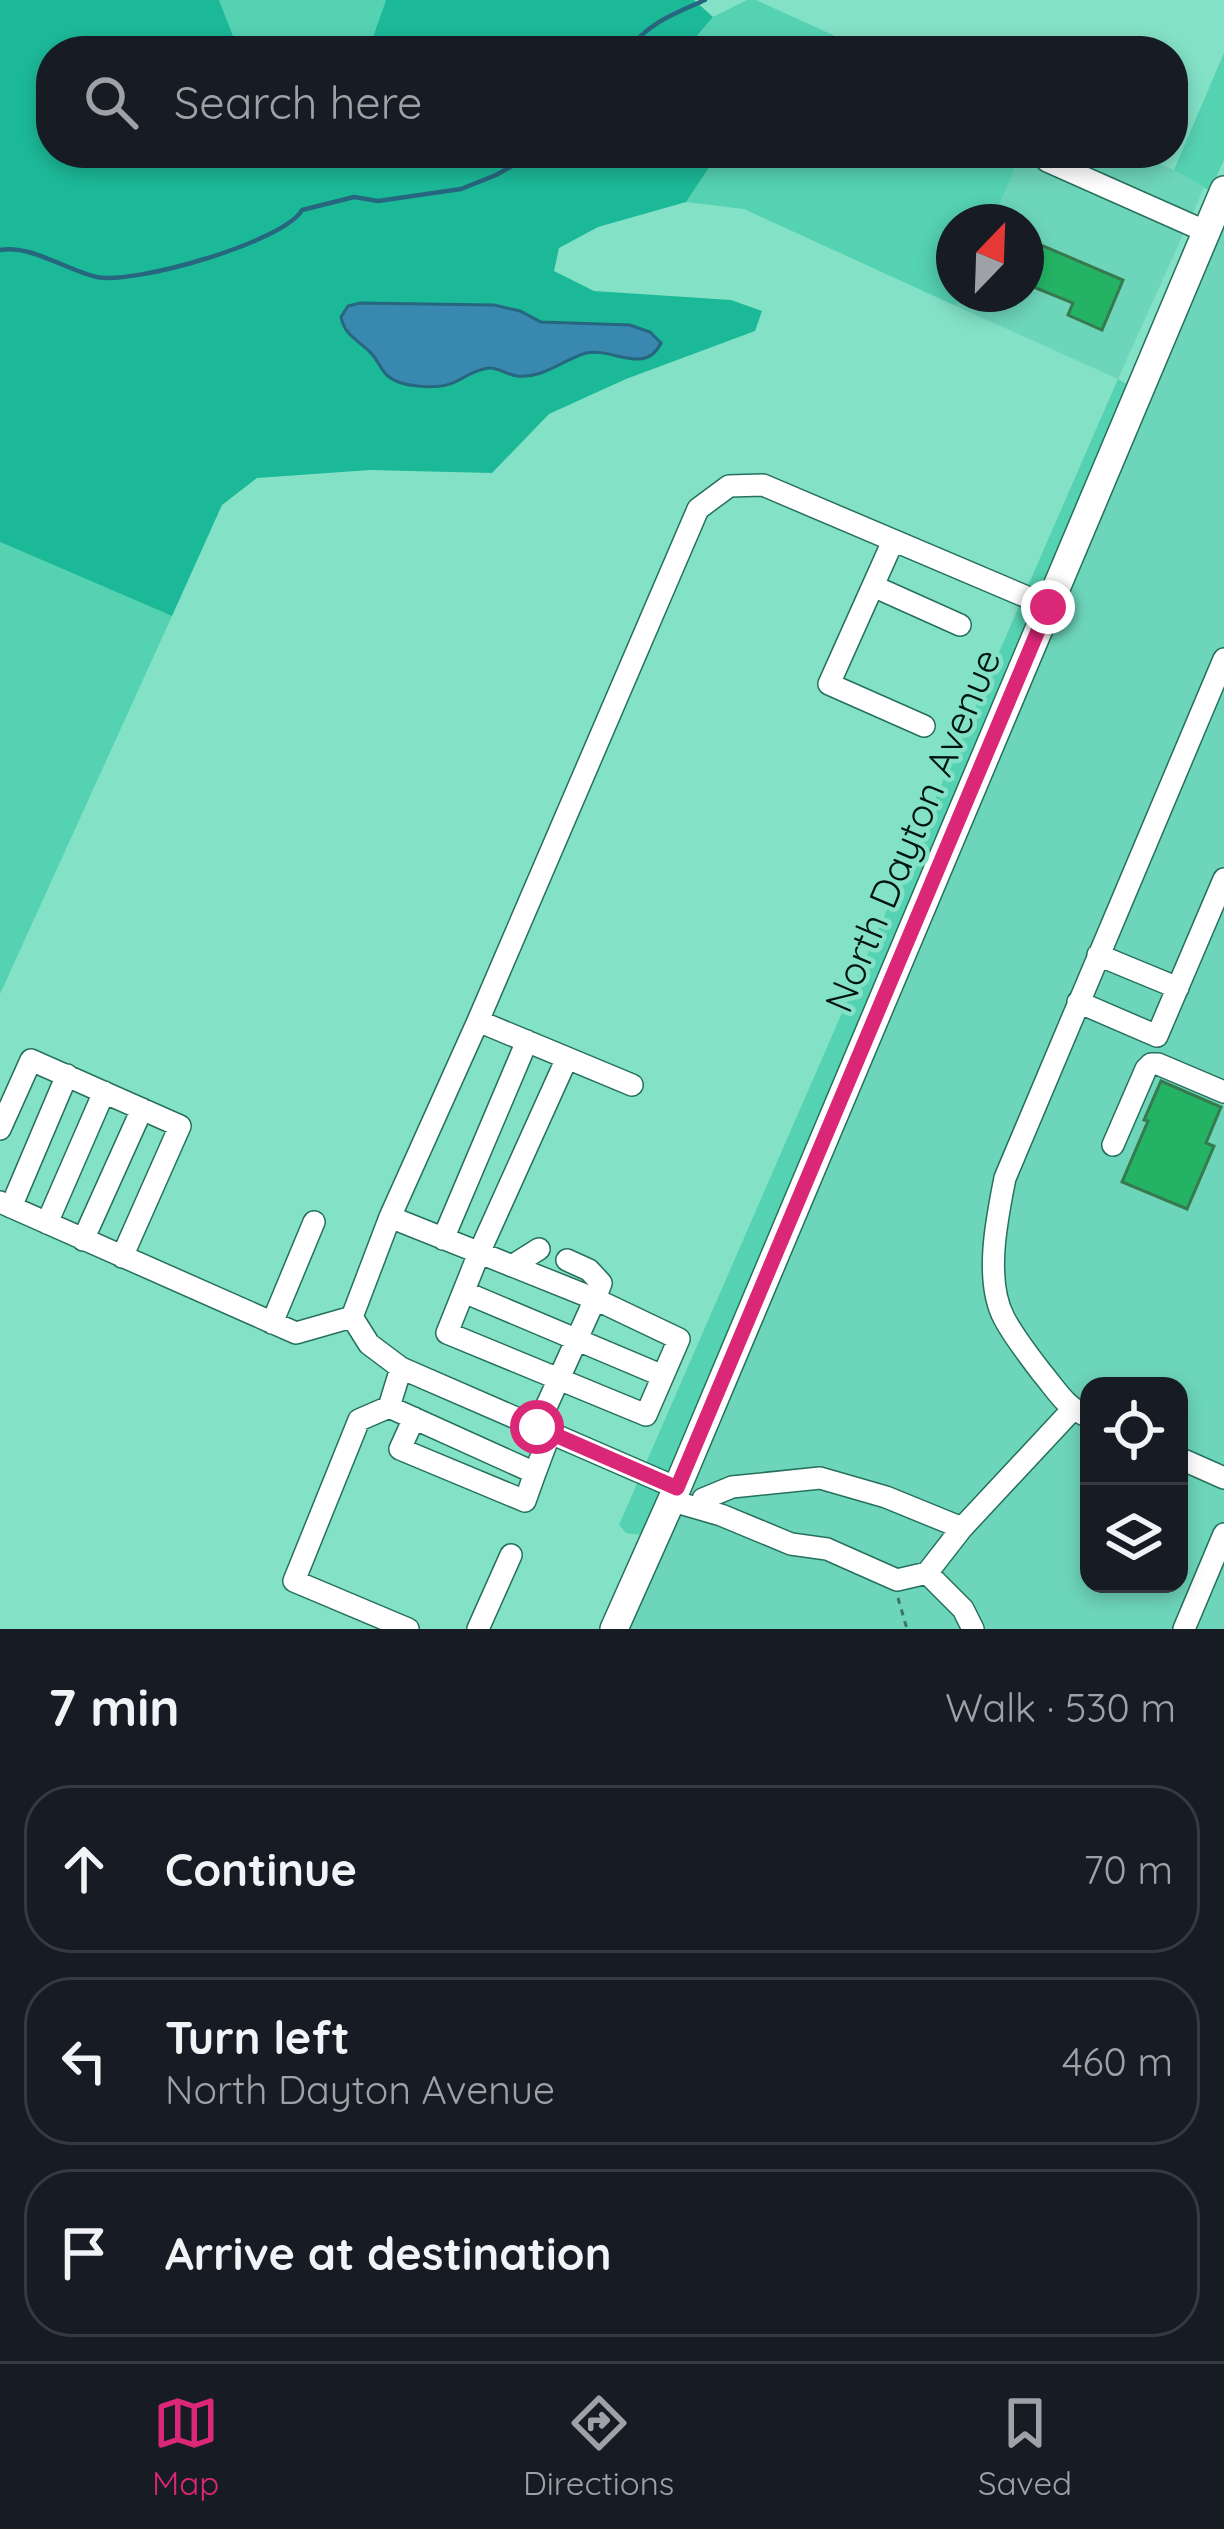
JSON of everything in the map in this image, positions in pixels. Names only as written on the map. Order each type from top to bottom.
[{"type":"main road","name":"North Dayton Avenue","points":[[614,1629],[1224,190]]},
{"type":"lane","points":[[1063,168],[1207,232]]},
{"type":"lane","points":[[352,1317],[390,1217],[698,509],[729,486],[763,485],[1048,607]]},
{"type":"lane","points":[[893,541],[829,684],[924,726]]},
{"type":"lane","points":[[873,586],[960,625]]},
{"type":"lane","points":[[352,1317],[369,1344],[401,1368],[543,1430],[701,1509],[790,1544],[827,1549],[895,1579],[927,1573],[962,1528],[1080,1414],[1034,1363],[1002,1315],[993,1264],[1004,1178],[1224,659]]},
{"type":"lane","points":[[1078,1002],[1157,1036],[1224,879]]},
{"type":"lane","points":[[1098,955],[1178,988]]},
{"type":"lane","points":[[478,1021],[632,1085]]},
{"type":"lane","points":[[442,1239],[527,1042]]},
{"type":"lane","points":[[390,1217],[442,1239],[479,1253],[595,1299],[679,1339],[646,1414],[447,1333],[479,1253],[567,1058]]},
{"type":"lane","points":[[0,1129],[32,1060],[180,1126],[122,1257]]},
{"type":"lane","points":[[1113,1145],[1151,1064],[1224,1092]]},
{"type":"lane","points":[[67,1076],[6,1205],[296,1333],[352,1317]]},
{"type":"lane","points":[[47,1223],[104,1092]]},
{"type":"lane","points":[[83,1240],[142,1109]]},
{"type":"lane","points":[[272,1323],[314,1222]]},
{"type":"lane","points":[[512,1266],[539,1249]]},
{"type":"lane","points":[[414,1418],[400,1449],[525,1501],[559,1378],[601,1283],[589,1270],[567,1260]]},
{"type":"lane","points":[[464,1292],[663,1376]]},
{"type":"lane","points":[[388,1407],[401,1368]]},
{"type":"lane","points":[[408,1629],[294,1581],[359,1420],[388,1407],[535,1473]]},
{"type":"lane","points":[[1188,1462],[1224,1478]]},
{"type":"lane","points":[[701,1509],[703,1499],[732,1487],[820,1478],[886,1496],[962,1528]]},
{"type":"lane","points":[[1184,1629],[1224,1534]]},
{"type":"lane","points":[[478,1629],[511,1555]]},
{"type":"lane","points":[[927,1573],[963,1609],[973,1629]]},
{"type":"path","points":[[895,1579],[907,1629]]},
{"type":"shaded area","points":[[0,0],[219,0],[233,36],[36,36],[36,168],[709,168],[686,202],[598,227],[559,248],[554,271],[594,291],[731,300],[762,311],[755,331],[626,379],[549,414],[492,473],[370,470],[257,478],[222,505],[172,616],[0,542]]},
{"type":"shaded area","points":[[219,0],[386,0],[373,36],[233,36]]},
{"type":"shaded area","points":[[386,0],[694,0],[713,17],[697,36],[373,36]]},
{"type":"shaded area","points":[[756,0],[835,36],[697,36],[713,17]]},
{"type":"shaded area","points":[[1224,53],[1224,160],[1210,191],[1174,170],[1188,168],[1188,137]]},
{"type":"shaded area","points":[[709,168],[1015,168],[1000,204],[936,204],[936,297],[744,209],[686,202]]},
{"type":"shaded area","points":[[1015,168],[1169,168],[1204,188],[1118,379],[969,312],[1044,312],[1044,204],[1000,204]]},
{"type":"shaded area","points":[[1224,216],[1224,1629],[624,1629]]},
{"type":"shaded area","points":[[1118,379],[1128,385],[641,1535],[626,1533],[619,1525]]},
{"type":"shaded area","points":[[0,542],[172,616],[0,994]]},
{"type":"water","points":[[494,305],[541,322],[630,325],[650,332],[661,343],[646,358],[586,353],[535,375],[486,368],[448,385],[418,386],[391,378],[348,332],[341,317],[348,306]]},
{"type":"building","points":[[1044,246],[1123,280],[1102,330],[1068,315],[1073,303],[1044,291]]},
{"type":"building","points":[[1161,1081],[1221,1107],[1206,1143],[1214,1146],[1187,1209],[1122,1182]]},
{"type":"waterway","points":[[642,36],[673,14],[705,0]]},
{"type":"waterway","points":[[0,250],[37,254],[97,277],[142,274],[239,247],[290,222],[302,210],[354,197],[378,201],[461,189],[508,168]]},
{"type":"route","points":[[537,1427],[677,1488],[1048,607]]}]
